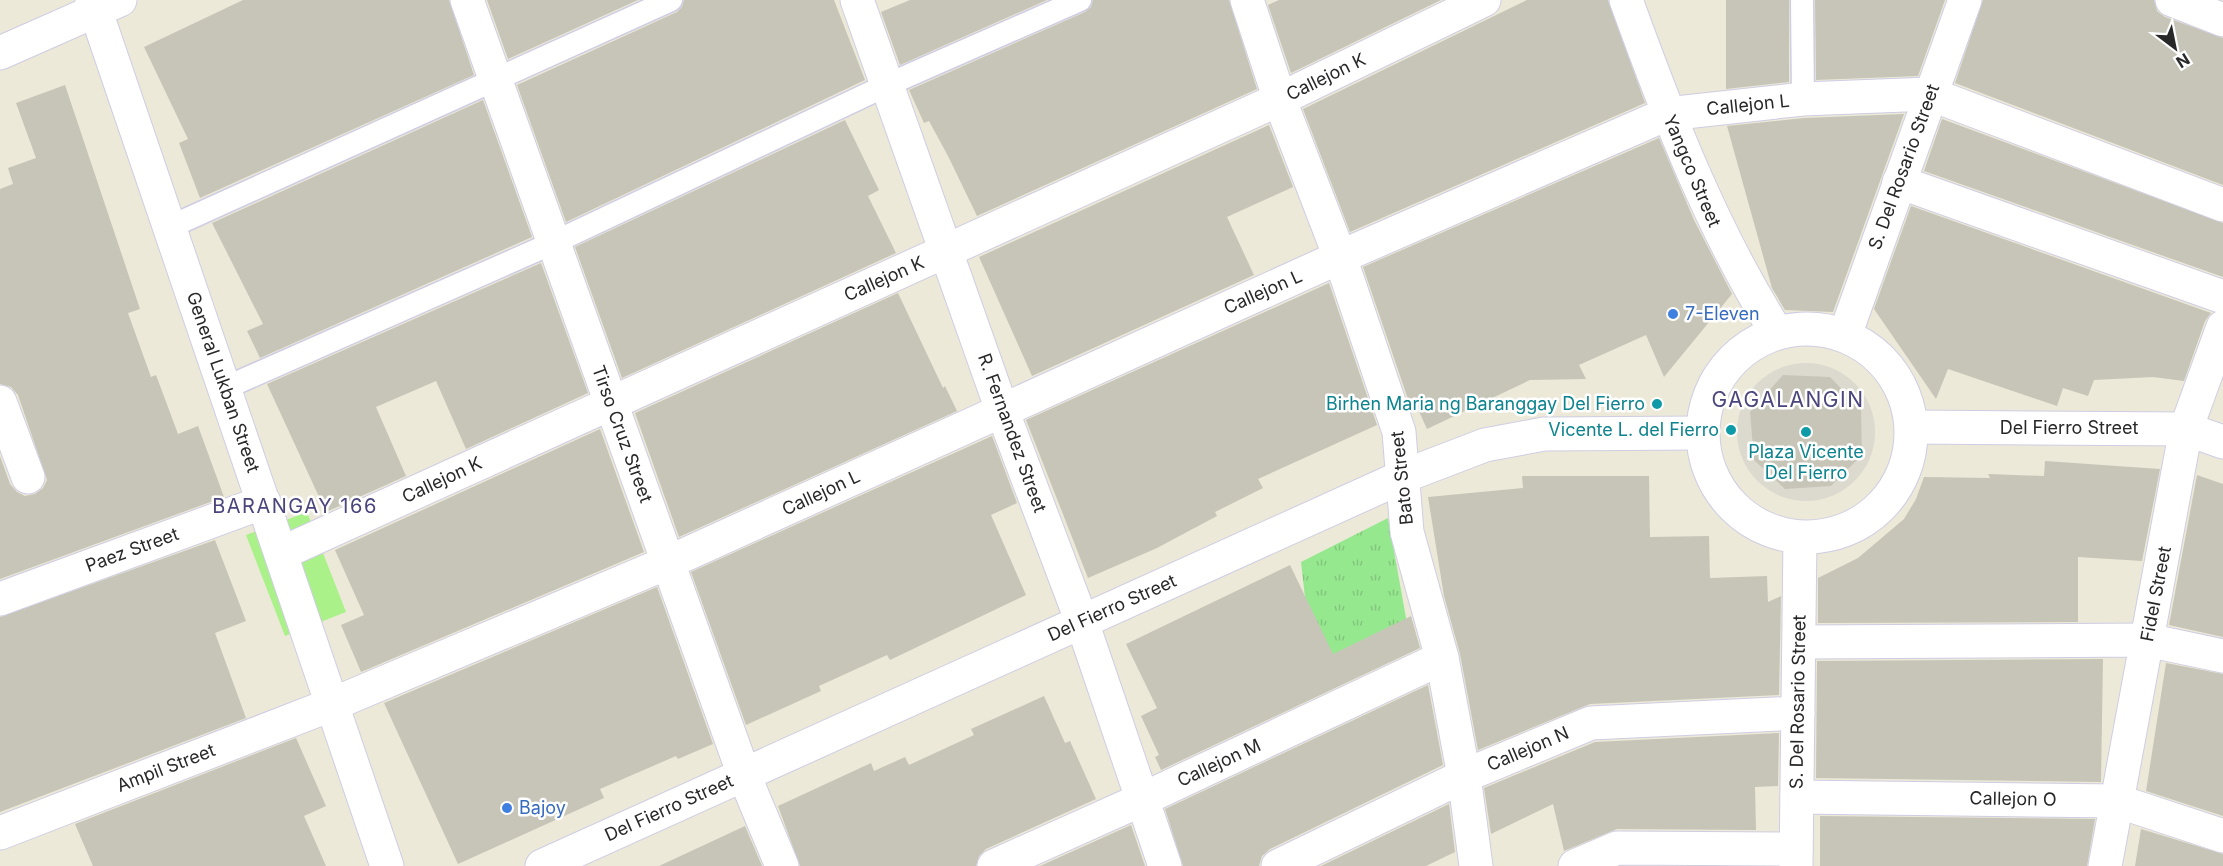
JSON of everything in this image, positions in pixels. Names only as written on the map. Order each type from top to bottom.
[{"type":"street","name":"Tirso Cruz Street","points":[[467,0],[744,775],[782,866]]},
{"type":"street","name":"R. Fernandez Street","points":[[857,0],[948,250],[1002,410],[1082,622],[1165,866]]},
{"type":"street","name":"Bato Street","points":[[1247,0],[1280,99],[1340,257],[1399,432],[1407,532],[1442,658],[1464,776],[1476,866]]},
{"type":"street","name":"Callejon K","points":[[282,553],[1280,99],[1484,0]]},
{"type":"street","name":"Yangco Street","points":[[1626,0],[1667,114],[1719,234],[1777,333]]},
{"type":"street","name":"S. Del Rosario Street","points":[[1845,335],[1965,0]]},
{"type":"street","points":[[2172,0],[2223,20]]},
{"type":"street","points":[[0,53],[103,4]]},
{"type":"street","name":"General Lukban Street","points":[[103,4],[170,227],[387,866]]},
{"type":"street","name":"Callejon L","points":[[333,704],[669,562],[1340,257],[1667,114],[1803,99],[1930,94],[2223,205]]},
{"type":"street","points":[[1899,182],[2223,297]]},
{"type":"street","name":"Fidel Street","points":[[2105,866],[2186,429],[2223,327]]},
{"type":"street","points":[[1811,329],[1845,335],[1871,350],[1893,371],[1907,398],[1912,427],[1908,462],[1893,494],[1867,519],[1836,534],[1800,538],[1762,528],[1731,505],[1710,471],[1702,434],[1708,400],[1723,371],[1747,348],[1777,333],[1811,329]]},
{"type":"street","points":[[0,402],[28,477]]},
{"type":"street","name":"Del Fierro Street","points":[[1912,427],[2186,429],[2223,442]]},
{"type":"street","name":"Del Fierro Street","points":[[542,866],[1404,476],[1485,445],[1544,434],[1702,434]]},
{"type":"street","name":"Paez Street","points":[[0,599],[264,502]]},
{"type":"street","name":"S. Del Rosario Street","points":[[1796,858],[1800,538]]},
{"type":"street","points":[[1799,642],[2147,640],[2223,656]]},
{"type":"street","name":"Callejon M","points":[[994,866],[1143,799],[1442,658]]},
{"type":"street","name":"Ampil Street","points":[[0,833],[333,704]]},
{"type":"street","name":"Callejon N","points":[[1278,866],[1464,776],[1591,723],[1798,713]]},
{"type":"street","name":"Callejon O","points":[[1797,797],[2117,801],[2223,836]]},
{"type":"street","points":[[1575,866],[1617,848],[1796,858]]},
{"type":"lane","points":[[170,227],[671,0]]},
{"type":"lane","points":[[225,388],[555,242],[887,85],[1080,0]]},
{"type":"lane","points":[[1802,0],[1803,99]]},
{"type":"green space","points":[[307,512],[346,612],[285,636],[246,535]]},
{"type":"green space","points":[[1388,518],[1412,651],[1316,695],[1301,562]]},
{"type":"shaded area","name":"Plaza Vicente Del Fierro","points":[[1806,363],[1833,368],[1845,374],[1855,383],[1864,393],[1870,405],[1875,432],[1870,459],[1864,471],[1855,481],[1845,490],[1833,496],[1806,501],[1779,496],[1767,490],[1757,481],[1748,471],[1742,459],[1737,432],[1742,405],[1748,393],[1757,383],[1767,374],[1779,368]]},
{"type":"building","points":[[243,0],[449,0],[474,75],[200,198],[179,143],[188,139],[144,47]]},
{"type":"building","points":[[487,0],[638,0],[508,59]]},
{"type":"building","points":[[684,0],[834,0],[865,80],[566,222],[517,85],[677,12]]},
{"type":"building","points":[[910,0],[1047,0],[900,65],[881,12]]},
{"type":"building","points":[[1093,0],[1229,0],[1257,89],[977,216],[948,156],[929,121],[924,123],[909,90],[1085,12],[1091,7]]},
{"type":"building","points":[[1279,0],[1441,0],[1291,73],[1268,5]]},
{"type":"building","points":[[1527,0],[1608,0],[1645,103],[1350,232],[1303,109]]},
{"type":"building","points":[[1726,0],[1789,0],[1789,82],[1726,89]]},
{"type":"building","points":[[1815,0],[1945,0],[1918,76],[1816,80]]},
{"type":"building","points":[[1983,0],[2154,0],[2157,11],[2165,17],[2223,38],[2223,185],[1955,83]]},
{"type":"building","points":[[65,85],[140,309],[128,313],[151,377],[156,375],[178,434],[198,426],[224,497],[0,579],[0,456],[10,484],[17,492],[25,496],[35,494],[43,488],[47,480],[18,395],[11,387],[0,384],[0,189],[13,184],[8,168],[36,158],[16,103]]},
{"type":"building","points":[[483,100],[532,237],[260,358],[247,331],[263,324],[212,223]]},
{"type":"building","points":[[1904,114],[1833,312],[1785,310],[1772,288],[1727,126],[1804,118]]},
{"type":"building","points":[[1942,119],[2223,223],[2223,277],[1924,171]]},
{"type":"building","points":[[845,120],[879,190],[868,196],[896,253],[622,378],[575,247]]},
{"type":"building","points":[[1269,125],[1293,187],[1227,217],[1254,275],[1032,376],[979,257]]},
{"type":"building","points":[[1659,138],[1694,220],[1732,294],[1664,377],[1646,335],[1579,365],[1586,379],[1530,380],[1427,429],[1416,405],[1411,408],[1363,267]]},
{"type":"building","points":[[1911,206],[2211,313],[2205,321],[2184,381],[2153,377],[2094,380],[2088,396],[2063,388],[2057,406],[1948,369],[1936,399],[1874,309]]},
{"type":"building","points":[[541,263],[588,393],[466,449],[436,381],[376,407],[406,476],[326,512],[267,384]]},
{"type":"building","points":[[1329,283],[1377,425],[1258,479],[1263,488],[1215,512],[1217,516],[1157,548],[1088,578],[1026,420]]},
{"type":"building","points":[[898,293],[943,388],[945,386],[957,411],[679,537],[635,413]]},
{"type":"building","name":"Plaza Vicente Del Fierro","points":[[1783,375],[1830,377],[1861,409],[1862,455],[1831,486],[1785,489],[1754,460],[1750,412]]},
{"type":"building","points":[[600,429],[644,552],[361,672],[341,625],[364,615],[335,550]]},
{"type":"building","points":[[992,436],[1017,503],[991,515],[1026,595],[890,660],[887,655],[819,686],[821,691],[746,725],[691,572]]},
{"type":"building","points":[[2045,461],[2160,469],[2142,561],[2078,557],[2078,622],[1818,623],[1818,578],[1858,558],[1904,519],[1916,499],[1924,477],[1990,478],[1988,474],[2044,476]]},
{"type":"building","points":[[2197,475],[2223,484],[2223,637],[2169,625]]},
{"type":"building","points":[[1522,476],[1649,476],[1650,537],[1709,536],[1710,578],[1767,576],[1768,602],[1781,596],[1779,695],[1590,704],[1478,750],[1460,654],[1444,596],[1428,497],[1523,488]]},
{"type":"building","points":[[215,540],[246,621],[215,633],[246,718],[0,812],[0,617]]},
{"type":"building","points":[[1290,565],[1333,654],[1411,616],[1420,648],[1161,770],[1155,757],[1159,755],[1141,716],[1157,708],[1126,644]]},
{"type":"building","points":[[657,587],[713,744],[678,759],[676,756],[600,789],[604,798],[458,864],[384,703]]},
{"type":"building","points":[[2103,659],[2101,782],[1816,778],[1817,661]]},
{"type":"building","points":[[2166,663],[2223,674],[2223,816],[2146,791]]},
{"type":"building","points":[[1428,685],[1443,765],[1270,849],[1262,856],[1259,866],[1183,866],[1165,809]]},
{"type":"building","points":[[1044,696],[1065,743],[1070,741],[1096,799],[986,849],[979,856],[976,866],[800,866],[778,806],[871,763],[874,771],[905,757],[909,765],[974,735],[971,729]]},
{"type":"building","points":[[1779,733],[1778,786],[1755,787],[1756,830],[1617,829],[1564,851],[1553,804],[1491,834],[1484,788],[1595,742]]},
{"type":"building","points":[[296,738],[326,806],[304,816],[326,866],[93,866],[75,824]]},
{"type":"building","points":[[1449,804],[1455,852],[1426,866],[1321,866]]},
{"type":"building","points":[[1820,816],[2095,819],[2087,866],[1820,866]]},
{"type":"building","points":[[1131,825],[1145,866],[1040,866]]},
{"type":"building","points":[[745,826],[762,866],[659,866]]},
{"type":"building","points":[[2141,829],[2223,854],[2223,866],[2135,866]]},
{"type":"place","name":"7-Eleven","points":[[1673,314]]},
{"type":"place","name":"Birhen Maria ng Baranggay Del Fierro","points":[[1657,404]]},
{"type":"place","name":"Vicente L. del Fierro","points":[[1731,430]]},
{"type":"place","name":"Plaza Vicente Del Fierro","points":[[1806,432]]},
{"type":"place","name":"Bajoy","points":[[507,808]]},
{"type":"district","name":"GAGALANGIN","points":[[1788,400]]},
{"type":"district","name":"BARANGAY 166","points":[[295,506]]}]
